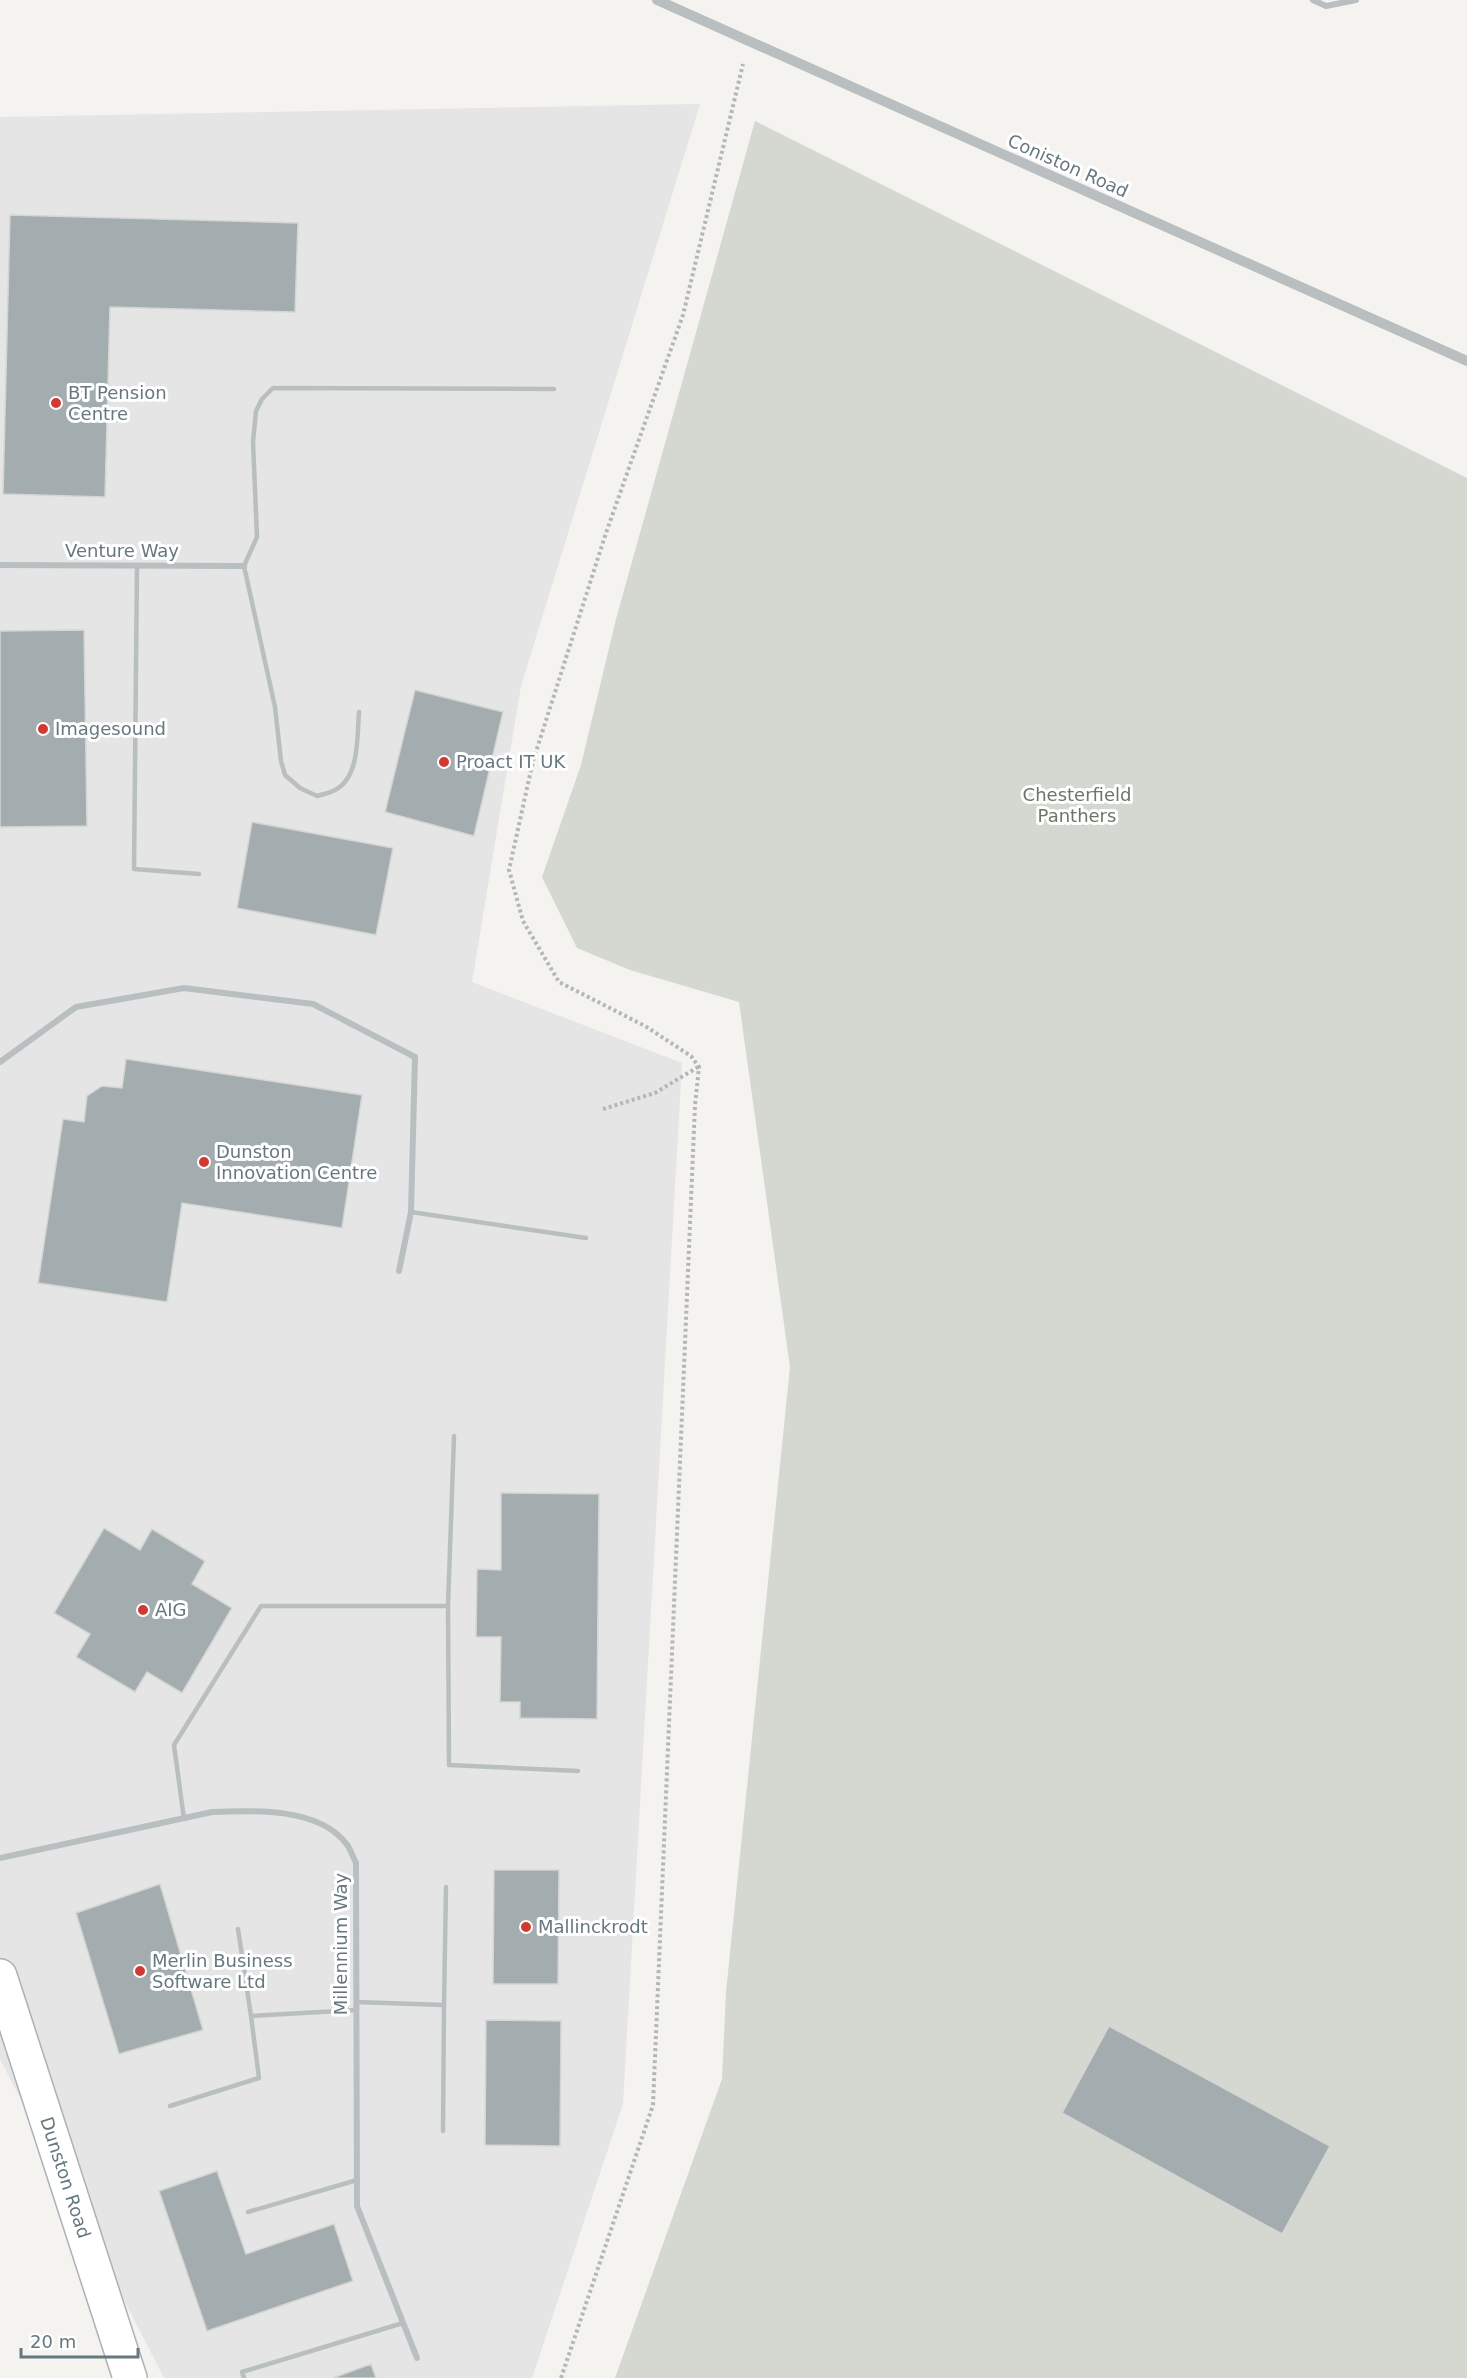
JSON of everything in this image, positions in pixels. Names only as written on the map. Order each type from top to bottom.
[{"type":"main road","name":"Dunston Road","points":[[0,1976],[130,2378]]},
{"type":"street","name":"Coniston Road","points":[[657,0],[1467,361]]},
{"type":"street","points":[[1313,0],[1326,6],[1356,0]]},
{"type":"street","name":"Venture Way","points":[[0,565],[244,566]]},
{"type":"street","points":[[0,1062],[76,1007],[184,988],[313,1004],[415,1057],[411,1212],[399,1271]]},
{"type":"street","name":"Millennium Way","points":[[0,1858],[212,1812],[248,1810],[307,1818],[331,1831],[347,1845],[356,1863],[357,2206],[417,2358]]},
{"type":"lane","points":[[359,712],[356,750],[349,778],[336,790],[317,796],[300,788],[285,775],[281,761],[275,707],[244,566],[257,537],[254,442],[256,411],[262,399],[273,388],[554,389]]},
{"type":"lane","points":[[137,566],[134,869],[199,874]]},
{"type":"lane","points":[[411,1212],[586,1238]]},
{"type":"lane","points":[[454,1436],[448,1606],[449,1765],[578,1772]]},
{"type":"lane","points":[[184,1819],[174,1745],[261,1606],[448,1606]]},
{"type":"lane","points":[[443,2132],[446,1887]]},
{"type":"lane","points":[[170,2106],[259,2078],[238,1929]]},
{"type":"lane","points":[[356,2002],[444,2005]]},
{"type":"lane","points":[[251,2016],[356,2010]]},
{"type":"lane","points":[[248,2212],[357,2180]]},
{"type":"lane","points":[[244,2378],[242,2372],[404,2323]]},
{"type":"path","points":[[561,2378],[653,2105],[694,1117],[699,1067],[691,1056],[645,1026],[559,982],[524,921],[509,870],[533,761],[606,533],[683,315],[748,42]]},
{"type":"path","points":[[603,1109],[655,1093],[699,1067]]},
{"type":"shaded area","points":[[700,104],[521,686],[472,982],[682,1063],[623,2104],[532,2378],[164,2378],[0,2059],[0,117]]},
{"type":"green space","name":"Chesterfield Panthers","points":[[755,121],[1467,478],[1467,2378],[615,2378],[722,2079],[726,1992],[790,1367],[739,1002],[630,970],[577,948],[542,877],[581,765],[616,619]]},
{"type":"building","name":"BT Pension Centre","points":[[10,215],[298,223],[295,312],[110,307],[105,497],[3,494]]},
{"type":"building","name":"Imagesound","points":[[84,630],[87,826],[0,827],[0,631]]},
{"type":"building","name":"Proact IT UK","points":[[415,690],[503,712],[474,836],[385,812]]},
{"type":"building","points":[[252,822],[393,848],[376,935],[237,908]]},
{"type":"building","name":"Dunston Innovation Centre","points":[[126,1059],[362,1095],[342,1228],[182,1203],[167,1302],[38,1283],[63,1119],[84,1122],[87,1096],[102,1086],[122,1088]]},
{"type":"building","points":[[501,1493],[599,1494],[597,1719],[520,1718],[520,1702],[500,1702],[501,1637],[476,1637],[477,1569],[501,1570]]},
{"type":"building","name":"AIG","points":[[104,1528],[140,1550],[152,1529],[205,1561],[192,1584],[232,1608],[182,1693],[147,1672],[135,1692],[76,1657],[90,1634],[54,1613]]},
{"type":"building","name":"Mallinckrodt","points":[[494,1870],[559,1870],[558,1984],[493,1984]]},
{"type":"building","name":"Merlin Business Software Ltd","points":[[160,1884],[203,2030],[119,2054],[76,1913]]},
{"type":"building","points":[[486,2020],[561,2021],[560,2146],[485,2145]]},
{"type":"building","points":[[1109,2026],[1330,2146],[1282,2234],[1062,2113]]},
{"type":"building","points":[[217,2171],[246,2254],[334,2224],[353,2281],[207,2331],[159,2191]]},
{"type":"building","points":[[371,2364],[376,2378],[333,2378]]},
{"type":"place","name":"BT Pension Centre","points":[[56,403]]},
{"type":"place","name":"Imagesound","points":[[43,729]]},
{"type":"place","name":"Proact IT UK","points":[[444,762]]},
{"type":"place","name":"Dunston Innovation Centre","points":[[204,1162]]},
{"type":"place","name":"AIG","points":[[143,1610]]},
{"type":"place","name":"Mallinckrodt","points":[[526,1927]]},
{"type":"place","name":"Merlin Business Software Ltd","points":[[140,1971]]}]
